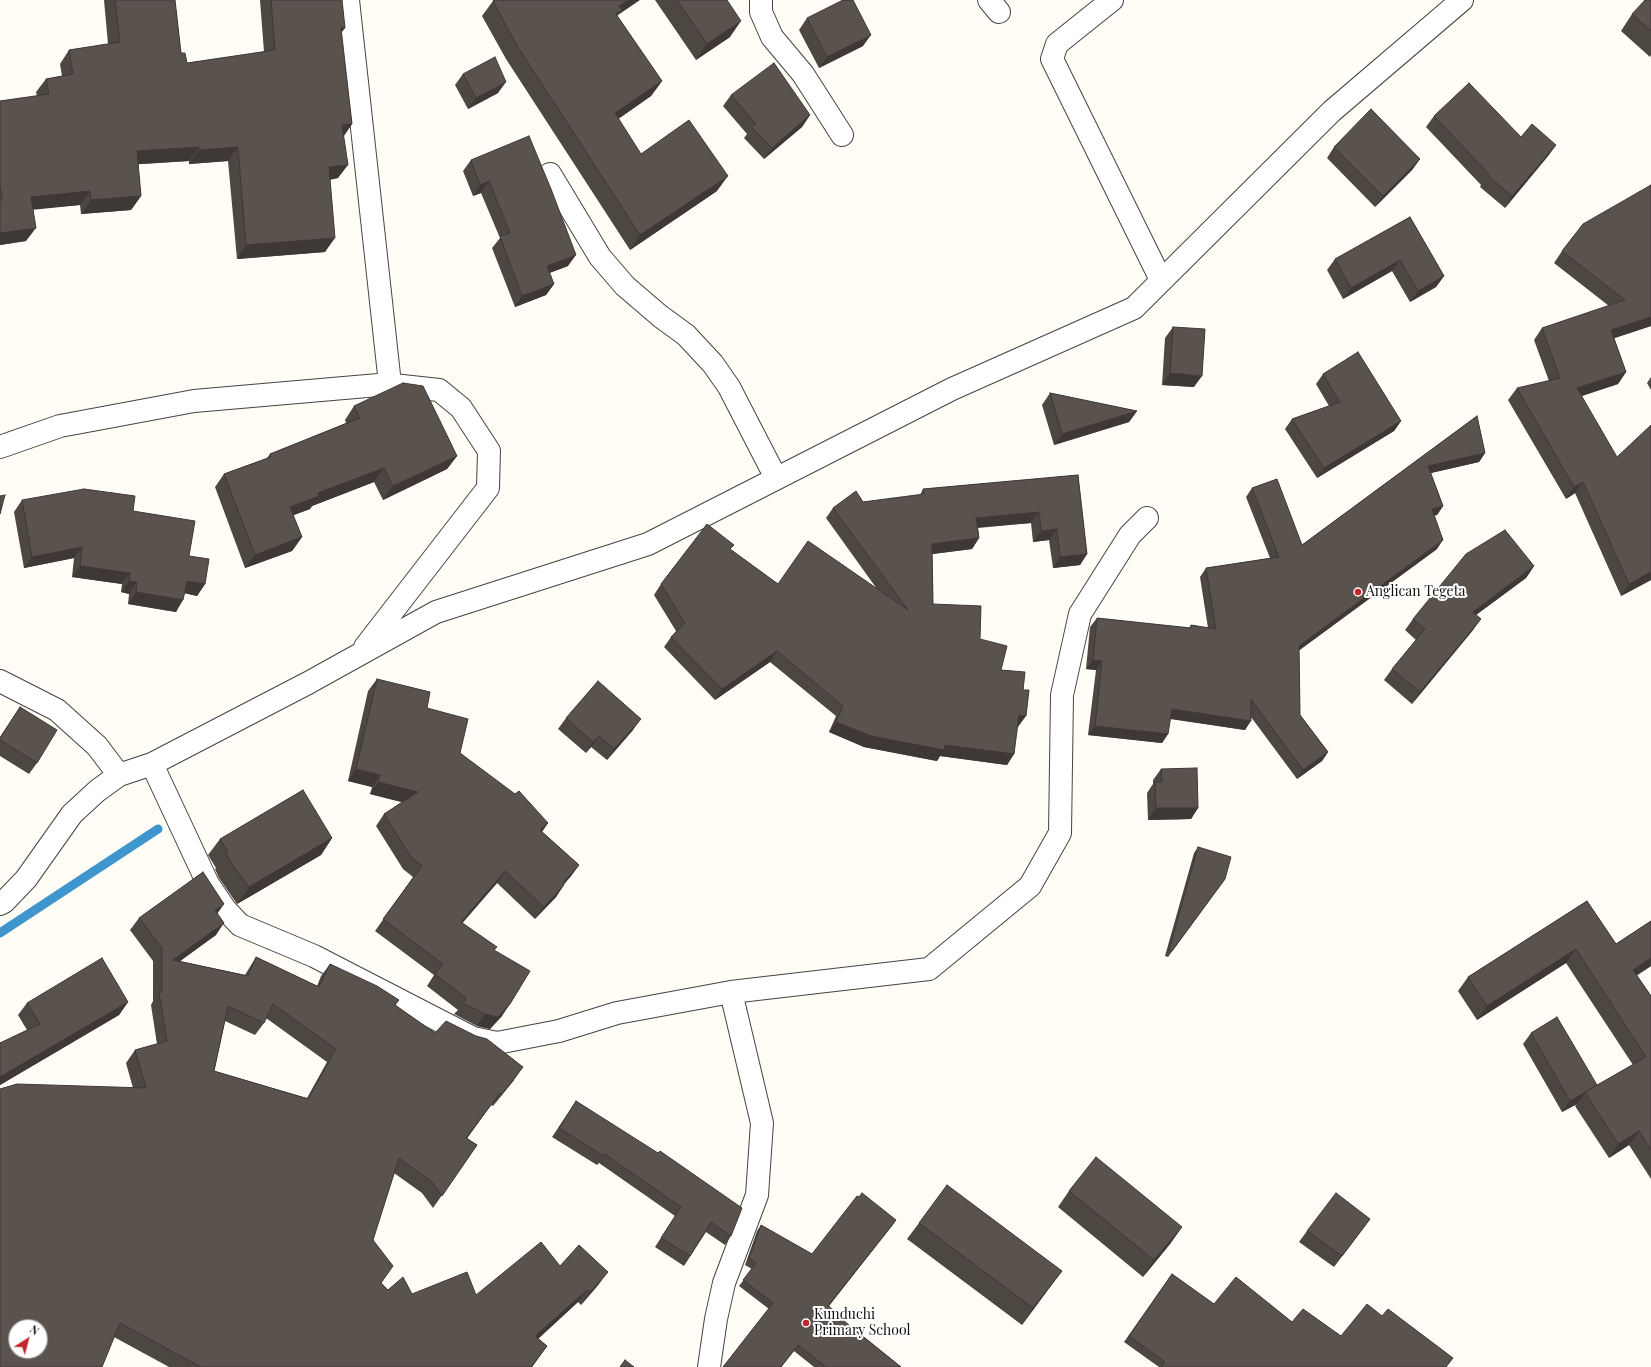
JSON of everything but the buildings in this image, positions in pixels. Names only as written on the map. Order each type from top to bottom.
[{"type":"street","points":[[348,0],[390,384]]},
{"type":"street","points":[[761,0],[761,12],[772,37],[803,74],[842,135]]},
{"type":"street","points":[[1112,0],[1057,44],[1052,59],[1161,280]]},
{"type":"street","points":[[0,904],[4,902],[26,880],[72,814],[97,791],[119,775],[152,764],[436,612],[648,544],[952,389],[1134,308],[1332,111],[1462,0]]},
{"type":"street","points":[[550,174],[582,229],[605,263],[625,286],[660,316],[686,335],[713,364],[729,388],[776,478]]},
{"type":"street","points":[[0,447],[60,426],[194,401],[390,384],[439,390],[461,408],[489,452],[488,488],[359,654]]},
{"type":"street","points":[[152,764],[208,884],[225,909],[240,925],[314,956],[473,1038],[496,1043],[560,1031],[617,1013],[731,992],[929,969],[1030,886],[1060,833],[1062,696],[1080,614],[1130,535],[1148,518]]},
{"type":"street","points":[[0,682],[56,710],[97,746],[119,775]]},
{"type":"street","points":[[709,1367],[716,1319],[724,1283],[757,1195],[762,1124],[731,992]]},
{"type":"waterway","points":[[0,933],[158,829]]},
{"type":"place","name":"Anglican Tegeta","points":[[1358,592]]},
{"type":"place","name":"Kunduchi Primary School","points":[[806,1323]]}]
